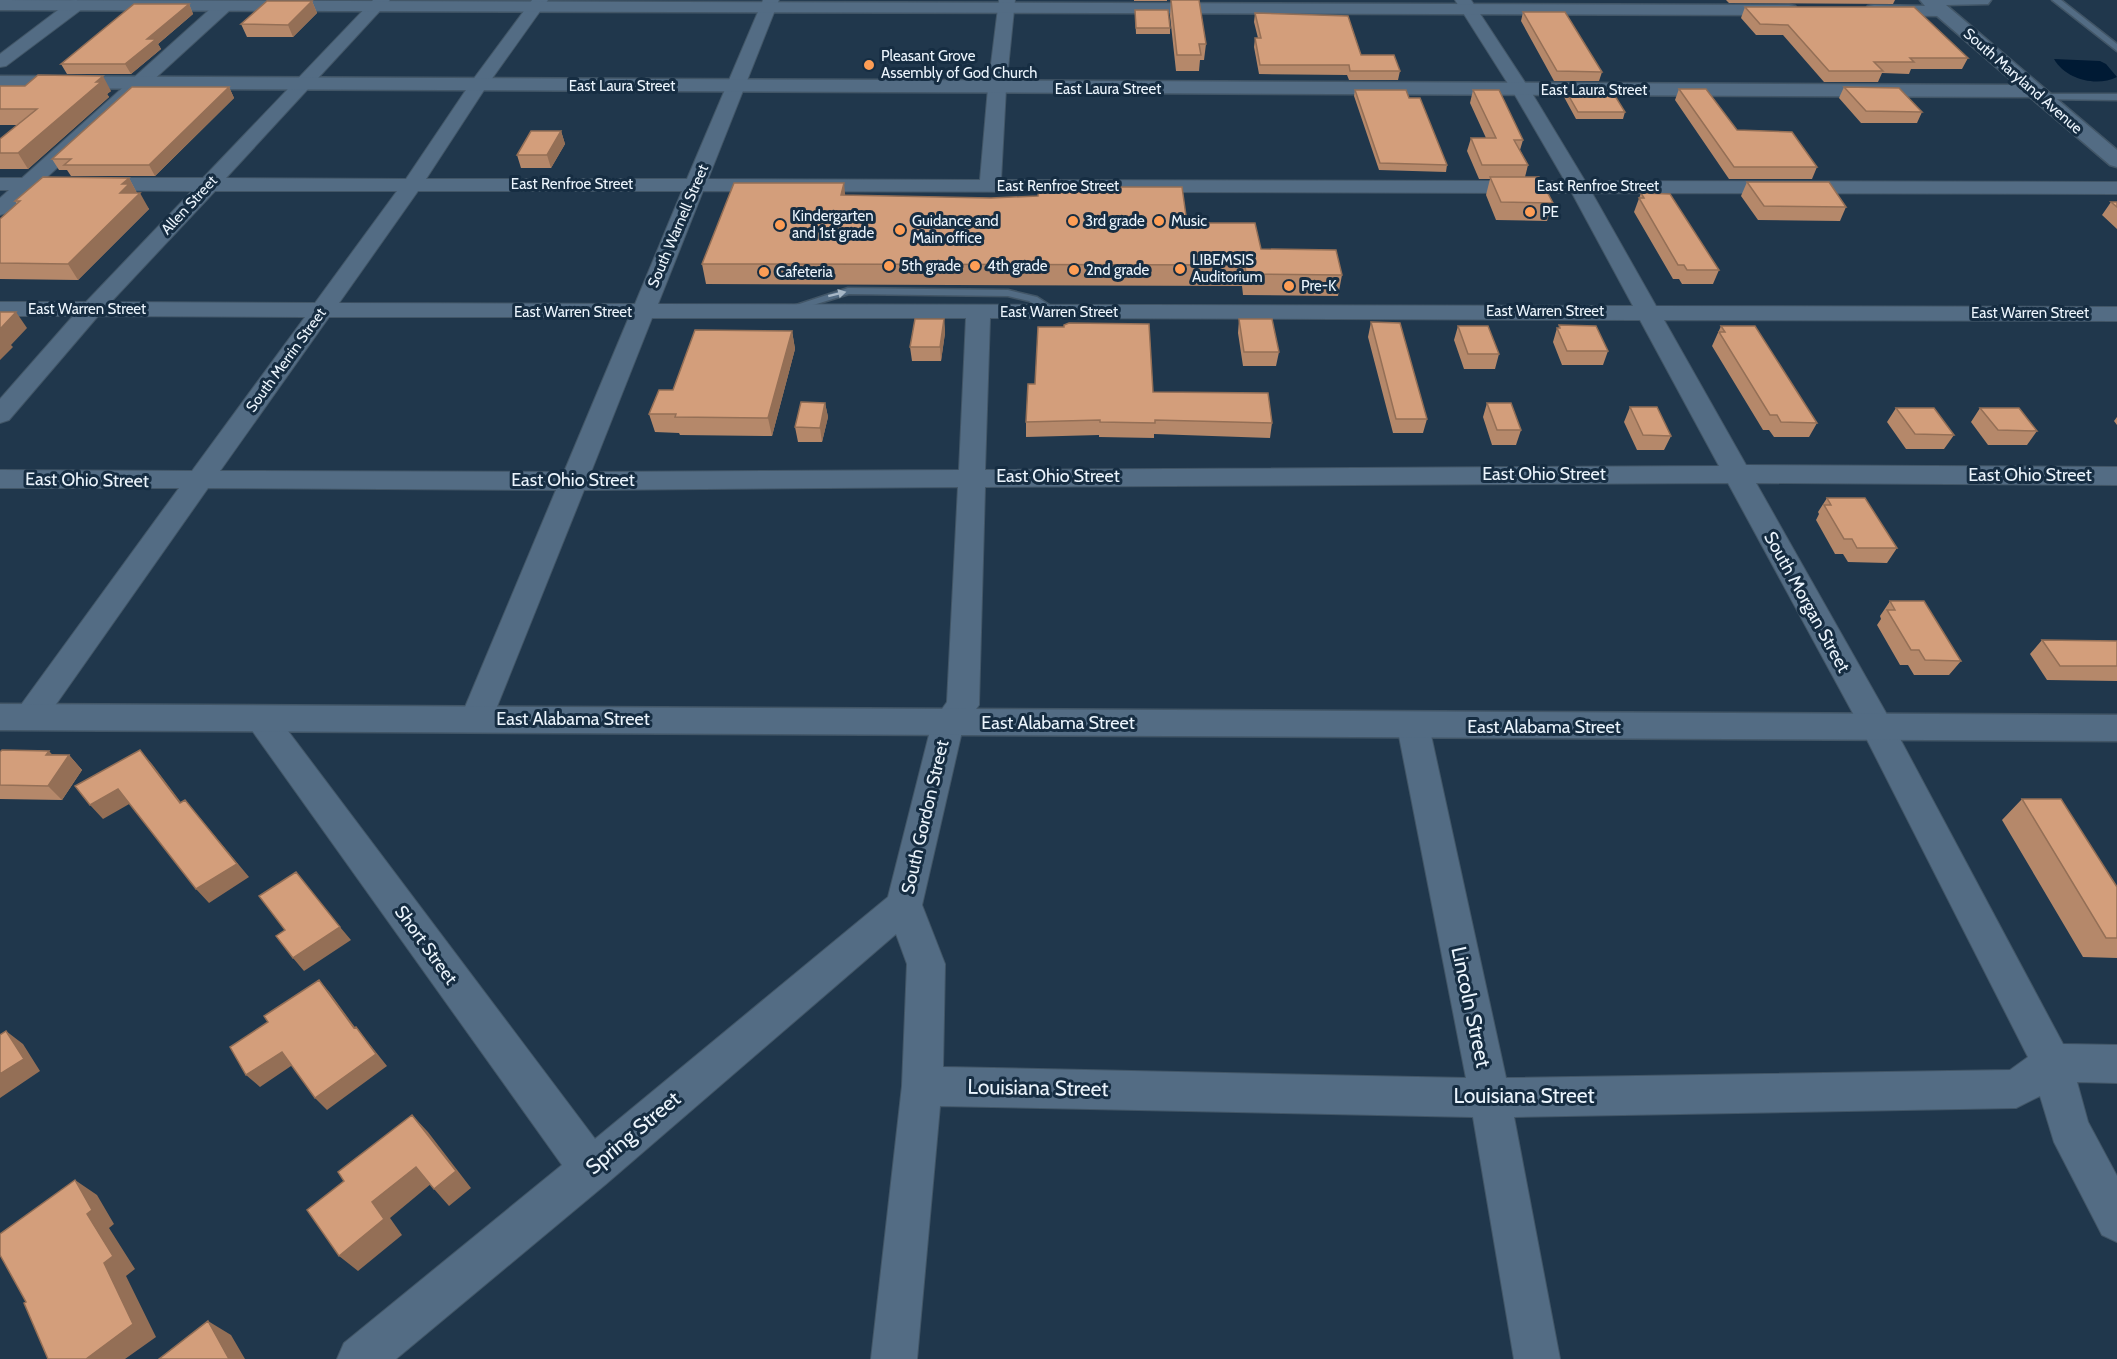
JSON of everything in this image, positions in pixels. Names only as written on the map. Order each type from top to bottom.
[{"type":"street","points":[[1858,10],[1982,0]]},
{"type":"street","name":"Allen Street","points":[[0,415],[92,309],[380,3]]},
{"type":"street","name":"South Merrin Street","points":[[14,717],[198,481],[413,183],[478,85],[537,3]]},
{"type":"street","name":"South Warnell Street","points":[[476,719],[642,312],[737,87],[769,4]]},
{"type":"street","points":[[990,186],[997,88],[1007,4]]},
{"type":"street","points":[[0,5],[1465,4],[1811,10]]},
{"type":"street","name":"South Morgan Street","points":[[1465,4],[1521,90],[1578,186],[1735,474],[1878,729],[2052,1064],[2069,1128],[2117,1220]]},
{"type":"street","name":"South Maryland Avenue","points":[[1933,4],[2117,162]]},
{"type":"street","points":[[0,62],[76,5]]},
{"type":"street","points":[[0,209],[224,6]]},
{"type":"street","name":"East Laura Street","points":[[0,82],[2039,94]]},
{"type":"street","name":"East Renfroe Street","points":[[0,184],[413,183],[854,190],[990,186],[1027,192],[1578,186],[2117,188]]},
{"type":"street","name":"East Warren Street","points":[[0,309],[642,312],[1647,311],[2117,314]]},
{"type":"street","name":"South Gordon Street","points":[[894,1359],[922,1086],[927,964],[904,905],[948,723],[963,705],[978,312]]},
{"type":"street","name":"East Ohio Street","points":[[0,479],[574,481],[1735,474],[2117,476]]},
{"type":"street","name":"East Alabama Street","points":[[14,717],[1878,729],[2117,728]]},
{"type":"street","name":"Short Street","points":[[262,720],[591,1169]]},
{"type":"street","name":"Lincoln Street","points":[[1413,726],[1490,1098],[1537,1359]]},
{"type":"street","name":"Spring Street","points":[[360,1359],[591,1169],[904,905]]},
{"type":"street","points":[[2052,1064],[2117,1064]]},
{"type":"street","name":"Louisiana Street","points":[[922,1086],[1490,1098],[2016,1089],[2052,1064]]},
{"type":"lane","points":[[2056,0],[2117,48]]},
{"type":"lane","points":[[2039,94],[2117,97]]},
{"type":"lane","points":[[781,312],[848,291],[1008,293],[1033,299],[1054,312]]},
{"type":"water","points":[[2054,59],[2100,61],[2106,64],[2117,77],[2100,81],[2082,80],[2066,72]]},
{"type":"building","points":[[1171,0],[1199,0],[1206,44],[1199,44],[1201,55],[1177,55]]},
{"type":"building","points":[[267,1],[312,1],[288,25],[241,24]]},
{"type":"building","points":[[134,4],[189,4],[147,39],[156,39],[125,64],[61,64]]},
{"type":"building","points":[[1745,7],[1914,7],[1968,58],[1910,58],[1914,62],[1874,62],[1883,71],[1829,71],[1788,25],[1760,24]]},
{"type":"building","points":[[1135,10],[1168,10],[1170,28],[1136,28]]},
{"type":"building","points":[[1523,12],[1565,12],[1602,72],[1557,71]]},
{"type":"building","points":[[1255,13],[1348,16],[1361,55],[1394,55],[1400,71],[1350,71],[1349,65],[1260,65],[1255,38],[1261,38]]},
{"type":"building","points":[[38,75],[103,76],[96,82],[101,82],[18,153],[0,153],[0,139],[37,109],[0,109],[0,86],[25,86]]},
{"type":"building","points":[[132,87],[229,87],[149,165],[64,165],[71,159],[52,159]]},
{"type":"building","points":[[1844,87],[1899,88],[1922,112],[1866,111]]},
{"type":"building","points":[[1679,89],[1706,89],[1737,130],[1792,132],[1817,167],[1734,167]]},
{"type":"building","points":[[1355,90],[1406,90],[1409,98],[1420,98],[1447,165],[1380,163]]},
{"type":"building","points":[[1473,90],[1499,90],[1523,140],[1514,140],[1528,165],[1482,165],[1471,138],[1496,138]]},
{"type":"building","points":[[1566,91],[1612,91],[1625,112],[1578,112]]},
{"type":"building","points":[[531,131],[561,131],[547,155],[517,155]]},
{"type":"building","points":[[43,177],[129,178],[122,184],[129,184],[120,193],[140,193],[68,264],[0,263],[0,219],[20,201],[15,201]]},
{"type":"building","points":[[1490,177],[1539,177],[1553,203],[1501,202]]},
{"type":"building","points":[[1747,182],[1829,182],[1846,207],[1764,206]]},
{"type":"building","points":[[734,183],[844,183],[841,195],[991,198],[1038,196],[1039,187],[1182,187],[1187,223],[1255,223],[1261,249],[1336,250],[1342,275],[1246,274],[1245,265],[702,264]]},
{"type":"building","points":[[1641,193],[1670,194],[1719,270],[1687,270],[1684,265],[1678,265],[1639,198],[1644,198]]},
{"type":"building","points":[[0,312],[16,312],[0,329]]},
{"type":"building","points":[[915,319],[944,319],[940,347],[910,347]]},
{"type":"building","points":[[1239,319],[1272,319],[1279,352],[1244,352]]},
{"type":"building","points":[[1371,322],[1400,323],[1427,419],[1396,419]]},
{"type":"building","points":[[1069,323],[1149,324],[1153,392],[1268,393],[1272,423],[1155,420],[1155,423],[1100,422],[1100,420],[1026,422],[1028,384],[1035,384],[1038,327],[1064,327]]},
{"type":"building","points":[[1559,325],[1596,326],[1608,351],[1567,351],[1557,328],[1560,328]]},
{"type":"building","points":[[1458,326],[1488,326],[1499,354],[1468,354]]},
{"type":"building","points":[[1721,326],[1755,326],[1817,423],[1781,422],[1777,415],[1770,415],[1719,332],[1725,332]]},
{"type":"building","points":[[695,330],[792,331],[768,418],[675,417],[676,414],[649,414],[659,390],[673,390]]},
{"type":"building","points":[[801,402],[825,403],[820,428],[795,427]]},
{"type":"building","points":[[1487,403],[1511,403],[1521,430],[1497,430]]},
{"type":"building","points":[[1630,407],[1657,407],[1671,436],[1643,435]]},
{"type":"building","points":[[1896,408],[1934,408],[1954,435],[1915,434]]},
{"type":"building","points":[[1980,408],[2019,408],[2037,431],[1998,430]]},
{"type":"building","points":[[1827,498],[1865,498],[1897,548],[1857,548],[1852,539],[1844,539],[1824,505],[1831,505]]},
{"type":"building","points":[[1890,601],[1924,601],[1961,661],[1925,660],[1919,650],[1911,650],[1887,610],[1895,610]]},
{"type":"building","points":[[2042,640],[2117,641],[2117,666],[2060,666]]},
{"type":"building","points":[[2,750],[49,751],[46,755],[69,755],[48,786],[0,785],[0,752]]},
{"type":"building","points":[[140,750],[180,803],[185,800],[237,864],[196,889],[118,789],[90,805],[75,786]]},
{"type":"building","points":[[2022,799],[2061,799],[2117,887],[2117,938],[2106,938]]},
{"type":"building","points":[[296,872],[340,927],[293,958],[276,936],[285,930],[259,896]]},
{"type":"building","points":[[319,980],[376,1054],[315,1098],[282,1052],[246,1075],[230,1047],[268,1022],[264,1016]]},
{"type":"building","points":[[6,1031],[24,1059],[0,1074],[0,1035]]},
{"type":"building","points":[[412,1115],[456,1171],[434,1189],[416,1167],[372,1202],[384,1219],[339,1256],[307,1210],[344,1181],[338,1172]]},
{"type":"building","points":[[75,1180],[92,1210],[87,1214],[113,1256],[104,1263],[133,1324],[86,1359],[48,1359],[24,1303],[26,1302],[0,1255],[0,1234]]},
{"type":"building","points":[[208,1321],[229,1359],[159,1359]]},
{"type":"place","name":"Pleasant Grove Assembly of God Church","points":[[869,65]]},
{"type":"place","name":"PE","points":[[1530,212]]},
{"type":"place","name":"3rd grade","points":[[1073,221]]},
{"type":"place","name":"Music","points":[[1159,221]]},
{"type":"place","name":"Kindergarten and 1st grade","points":[[780,225]]},
{"type":"place","name":"Guidance and Main office","points":[[900,230]]},
{"type":"place","name":"5th grade","points":[[889,266]]},
{"type":"place","name":"4th grade","points":[[975,266]]},
{"type":"place","name":"LIBEMSIS Auditorium","points":[[1180,269]]},
{"type":"place","name":"2nd grade","points":[[1074,270]]},
{"type":"place","name":"Cafeteria","points":[[764,272]]},
{"type":"place","name":"Pre-K","points":[[1289,286]]}]
